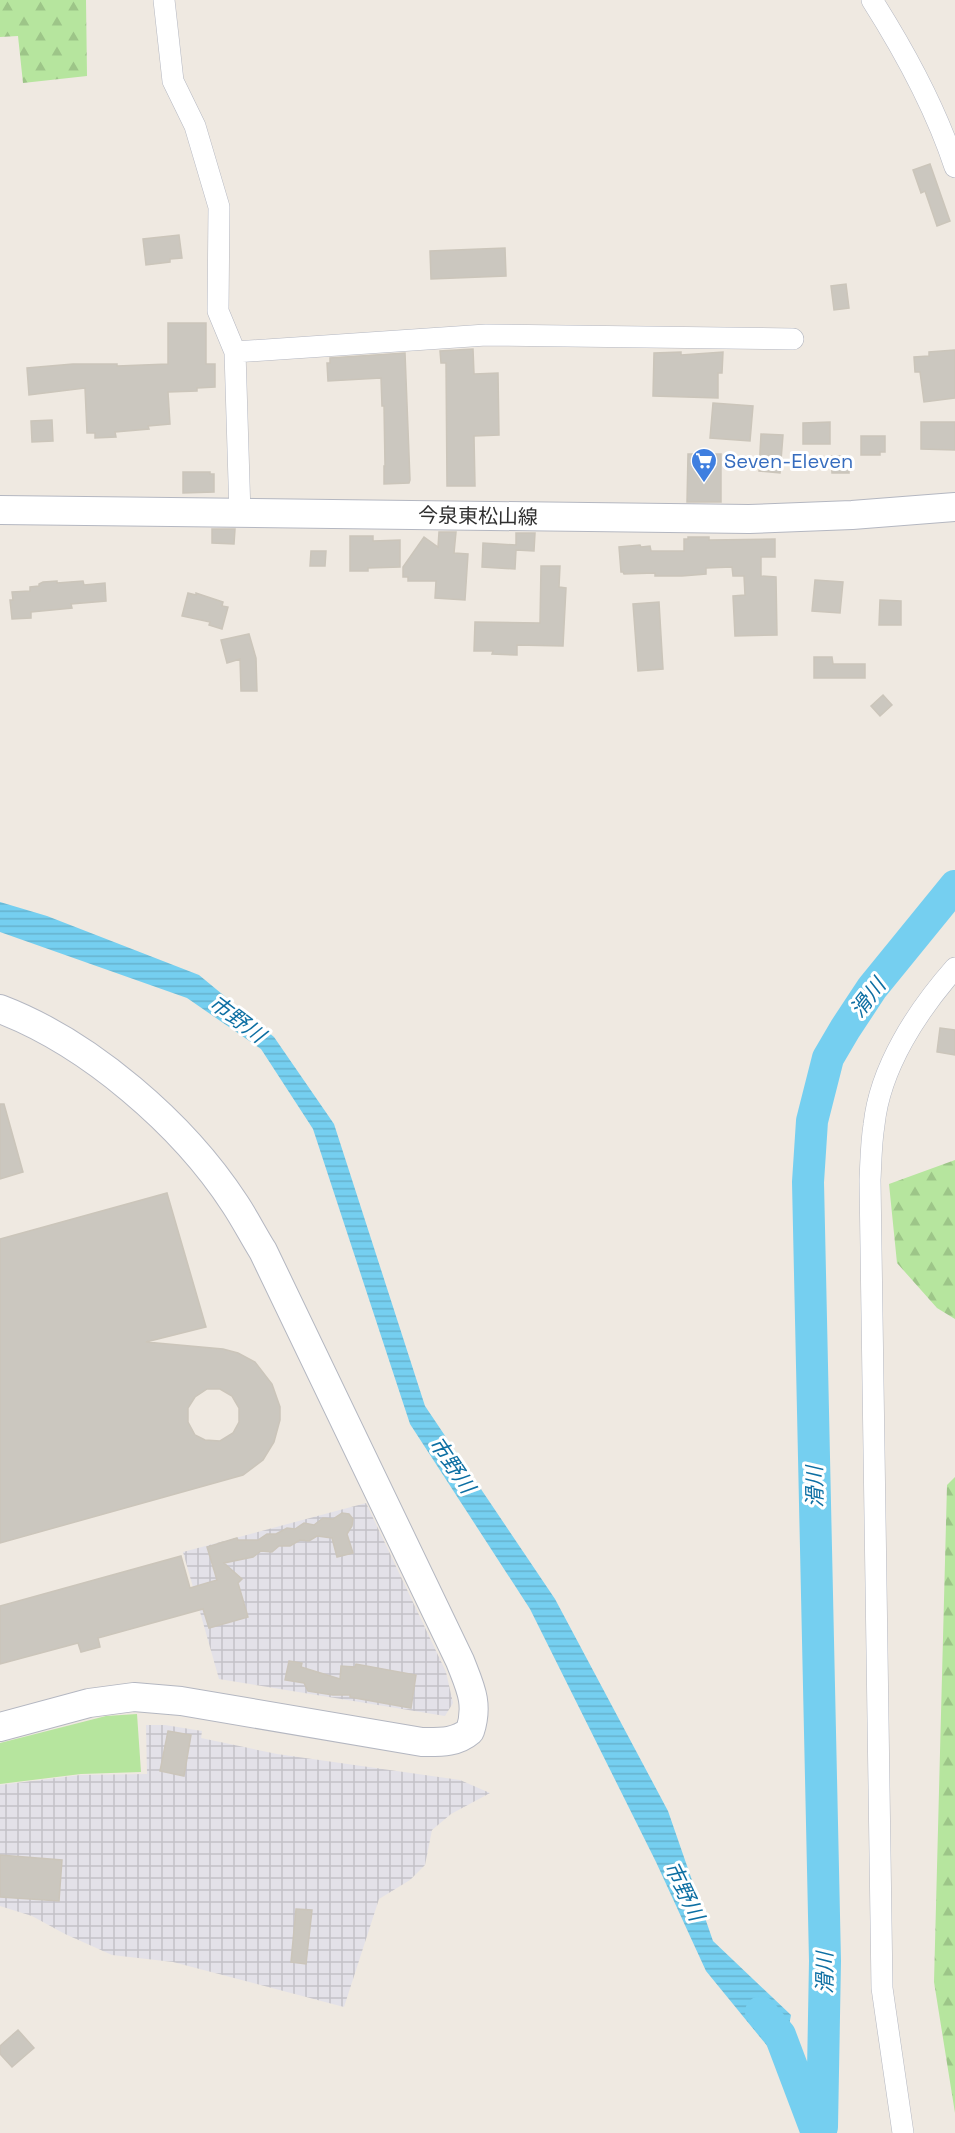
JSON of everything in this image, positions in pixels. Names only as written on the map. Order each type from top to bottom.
[{"type":"street","points":[[164,0],[173,81],[195,126],[219,207],[218,311],[235,352],[240,514]]},
{"type":"street","points":[[872,0],[886,21],[936,117],[955,167]]},
{"type":"street","points":[[235,352],[486,335],[792,339]]},
{"type":"street","name":"今泉東松山線","points":[[0,510],[749,519],[852,516],[955,507]]},
{"type":"street","points":[[903,2133],[882,1988],[870,1180],[874,1123],[888,1070],[914,1020],[955,968]]},
{"type":"street","points":[[0,1009],[45,1031],[136,1092],[201,1160],[234,1202],[263,1251],[460,1661],[469,1685],[475,1712],[470,1731],[458,1739],[444,1742],[422,1742],[181,1701],[134,1697],[89,1703],[0,1727]]},
{"type":"shaded area","points":[[366,1503],[446,1672],[453,1703],[445,1716],[219,1679],[183,1552]]},
{"type":"shaded area","points":[[146,1725],[165,1725],[202,1731],[201,1738],[277,1754],[460,1780],[490,1793],[451,1814],[432,1830],[425,1865],[410,1880],[379,1899],[344,2007],[173,1962],[112,1955],[32,1916],[0,1906],[0,1785],[80,1775],[147,1774]]},
{"type":"green space","points":[[0,0],[86,0],[87,76],[23,83],[18,36],[0,37]]},
{"type":"green space","points":[[955,1160],[955,1319],[937,1308],[897,1263],[889,1184]]},
{"type":"green space","points":[[955,1477],[955,2113],[934,1982],[947,1485]]},
{"type":"green space","points":[[137,1714],[141,1772],[81,1774],[0,1784],[0,1743],[106,1716]]},
{"type":"water","points":[[0,902],[47,916],[199,975],[274,1037],[334,1124],[425,1406],[555,1599],[668,1811],[713,1941],[791,2015],[782,2064],[706,1971],[656,1862],[530,1609],[410,1424],[313,1129],[261,1049],[187,998],[0,932]]},
{"type":"building","points":[[930,164],[950,221],[937,226],[925,191],[921,193],[913,170]]},
{"type":"building","points":[[179,235],[182,258],[146,265],[143,239]]},
{"type":"building","points":[[505,248],[506,276],[431,279],[430,251]]},
{"type":"building","points":[[846,284],[849,308],[834,310],[831,286]]},
{"type":"building","points":[[168,323],[206,323],[206,364],[215,364],[215,387],[197,388],[197,391],[168,392],[170,424],[148,426],[149,429],[115,432],[116,437],[95,438],[95,433],[87,433],[85,388],[29,395],[27,368],[73,364],[117,364],[117,366],[168,364]]},
{"type":"building","points":[[473,349],[474,374],[498,373],[499,435],[474,436],[475,486],[447,486],[446,363],[441,363],[440,351]]},
{"type":"building","points":[[955,350],[955,398],[924,402],[920,372],[915,372],[914,357],[929,356],[929,352]]},
{"type":"building","points":[[681,352],[681,355],[723,352],[722,373],[718,373],[718,398],[653,396],[654,353]]},
{"type":"building","points":[[405,353],[410,480],[409,483],[384,484],[384,406],[382,406],[381,378],[328,381],[327,363],[330,363],[330,358]]},
{"type":"building","points":[[713,403],[753,406],[750,441],[710,438]]},
{"type":"building","points":[[52,420],[53,441],[32,442],[31,421]]},
{"type":"building","points":[[830,422],[830,444],[803,444],[803,423]]},
{"type":"building","points":[[921,422],[955,422],[955,450],[921,449]]},
{"type":"building","points":[[761,434],[783,435],[780,473],[759,471]]},
{"type":"building","points":[[861,436],[885,436],[885,452],[880,452],[880,455],[861,455]]},
{"type":"building","name":"Seven-Eleven","points":[[688,454],[721,454],[721,502],[687,502]]},
{"type":"building","points":[[831,456],[849,456],[849,473],[832,473]]},
{"type":"building","points":[[183,472],[214,474],[214,492],[183,493]]},
{"type":"building","points":[[212,529],[235,529],[234,544],[212,543]]},
{"type":"building","points":[[439,532],[456,532],[454,553],[468,554],[465,600],[435,598],[436,581],[408,581],[408,577],[403,577],[403,567],[424,537],[438,547]]},
{"type":"building","points":[[516,533],[535,533],[534,551],[516,550],[515,569],[482,567],[483,543],[516,545]]},
{"type":"building","points":[[350,536],[373,536],[373,541],[400,540],[400,567],[350,571]]},
{"type":"building","points":[[709,537],[709,540],[775,539],[775,557],[761,557],[761,576],[776,577],[777,635],[735,636],[733,596],[745,595],[744,576],[733,576],[732,567],[706,568],[706,574],[682,576],[621,572],[619,547],[640,545],[641,547],[650,546],[651,551],[684,551],[684,539]]},
{"type":"building","points":[[311,551],[326,551],[325,566],[310,566]]},
{"type":"building","points":[[541,566],[560,566],[559,587],[566,588],[563,646],[517,645],[517,655],[474,651],[475,622],[540,623]]},
{"type":"building","points":[[815,580],[843,582],[840,613],[812,611]]},
{"type":"building","points":[[57,581],[57,583],[83,581],[84,585],[105,583],[106,601],[71,604],[72,608],[31,612],[31,618],[12,619],[10,600],[13,600],[12,592],[30,591],[30,587],[39,586],[43,582]]},
{"type":"building","points":[[188,593],[196,595],[196,593],[223,602],[222,606],[228,607],[222,629],[209,625],[210,622],[182,616]]},
{"type":"building","points":[[880,600],[901,601],[901,625],[879,625]]},
{"type":"building","points":[[659,602],[663,669],[638,671],[633,604]]},
{"type":"building","points":[[249,634],[256,658],[257,691],[241,691],[240,659],[227,663],[221,640]]},
{"type":"building","points":[[814,657],[832,657],[833,664],[865,664],[865,678],[814,678]]},
{"type":"building","points":[[883,695],[892,705],[880,716],[871,706]]},
{"type":"building","points":[[940,1028],[955,1030],[955,1055],[937,1052]]},
{"type":"building","points":[[0,1104],[4,1104],[23,1172],[0,1179]]},
{"type":"building","points":[[167,1193],[206,1327],[146,1342],[223,1349],[238,1353],[255,1362],[272,1384],[280,1407],[280,1420],[274,1442],[263,1460],[243,1475],[0,1543],[0,1239]],"holes":[[[207,1389],[220,1389],[232,1396],[239,1408],[239,1422],[233,1433],[220,1441],[205,1440],[195,1435],[188,1422],[188,1408],[195,1397]]]},
{"type":"building","points":[[342,1513],[349,1514],[353,1519],[347,1534],[353,1553],[337,1557],[332,1538],[317,1536],[309,1541],[300,1540],[290,1546],[279,1546],[272,1552],[261,1551],[253,1557],[224,1563],[242,1579],[238,1583],[248,1617],[209,1628],[203,1609],[98,1638],[100,1647],[81,1652],[78,1643],[0,1664],[0,1606],[181,1556],[190,1588],[217,1580],[207,1547],[237,1538],[238,1540],[258,1540],[267,1534],[276,1534],[287,1528],[295,1529],[304,1523],[314,1525],[323,1518],[333,1519]]},
{"type":"building","points":[[289,1661],[302,1663],[301,1667],[340,1679],[341,1666],[355,1667],[356,1664],[416,1675],[411,1708],[350,1697],[350,1695],[308,1691],[304,1683],[285,1680]]},
{"type":"building","points":[[168,1731],[191,1735],[184,1776],[160,1771]]},
{"type":"building","points":[[0,1855],[62,1860],[59,1901],[0,1897]]},
{"type":"building","points":[[296,1909],[312,1910],[306,1964],[291,1962]]},
{"type":"building","points":[[18,2030],[34,2048],[12,2067],[0,2054],[0,2046]]},
{"type":"waterway","name":"滑川","points":[[822,2127],[825,1961],[808,1182],[812,1121],[828,1058],[845,1029],[872,988],[955,886]]},
{"type":"waterway","name":"市野川","points":[[761,2012],[780,2035],[817,2133]]},
{"type":"place","name":"Seven-Eleven","points":[[704,484]]}]
